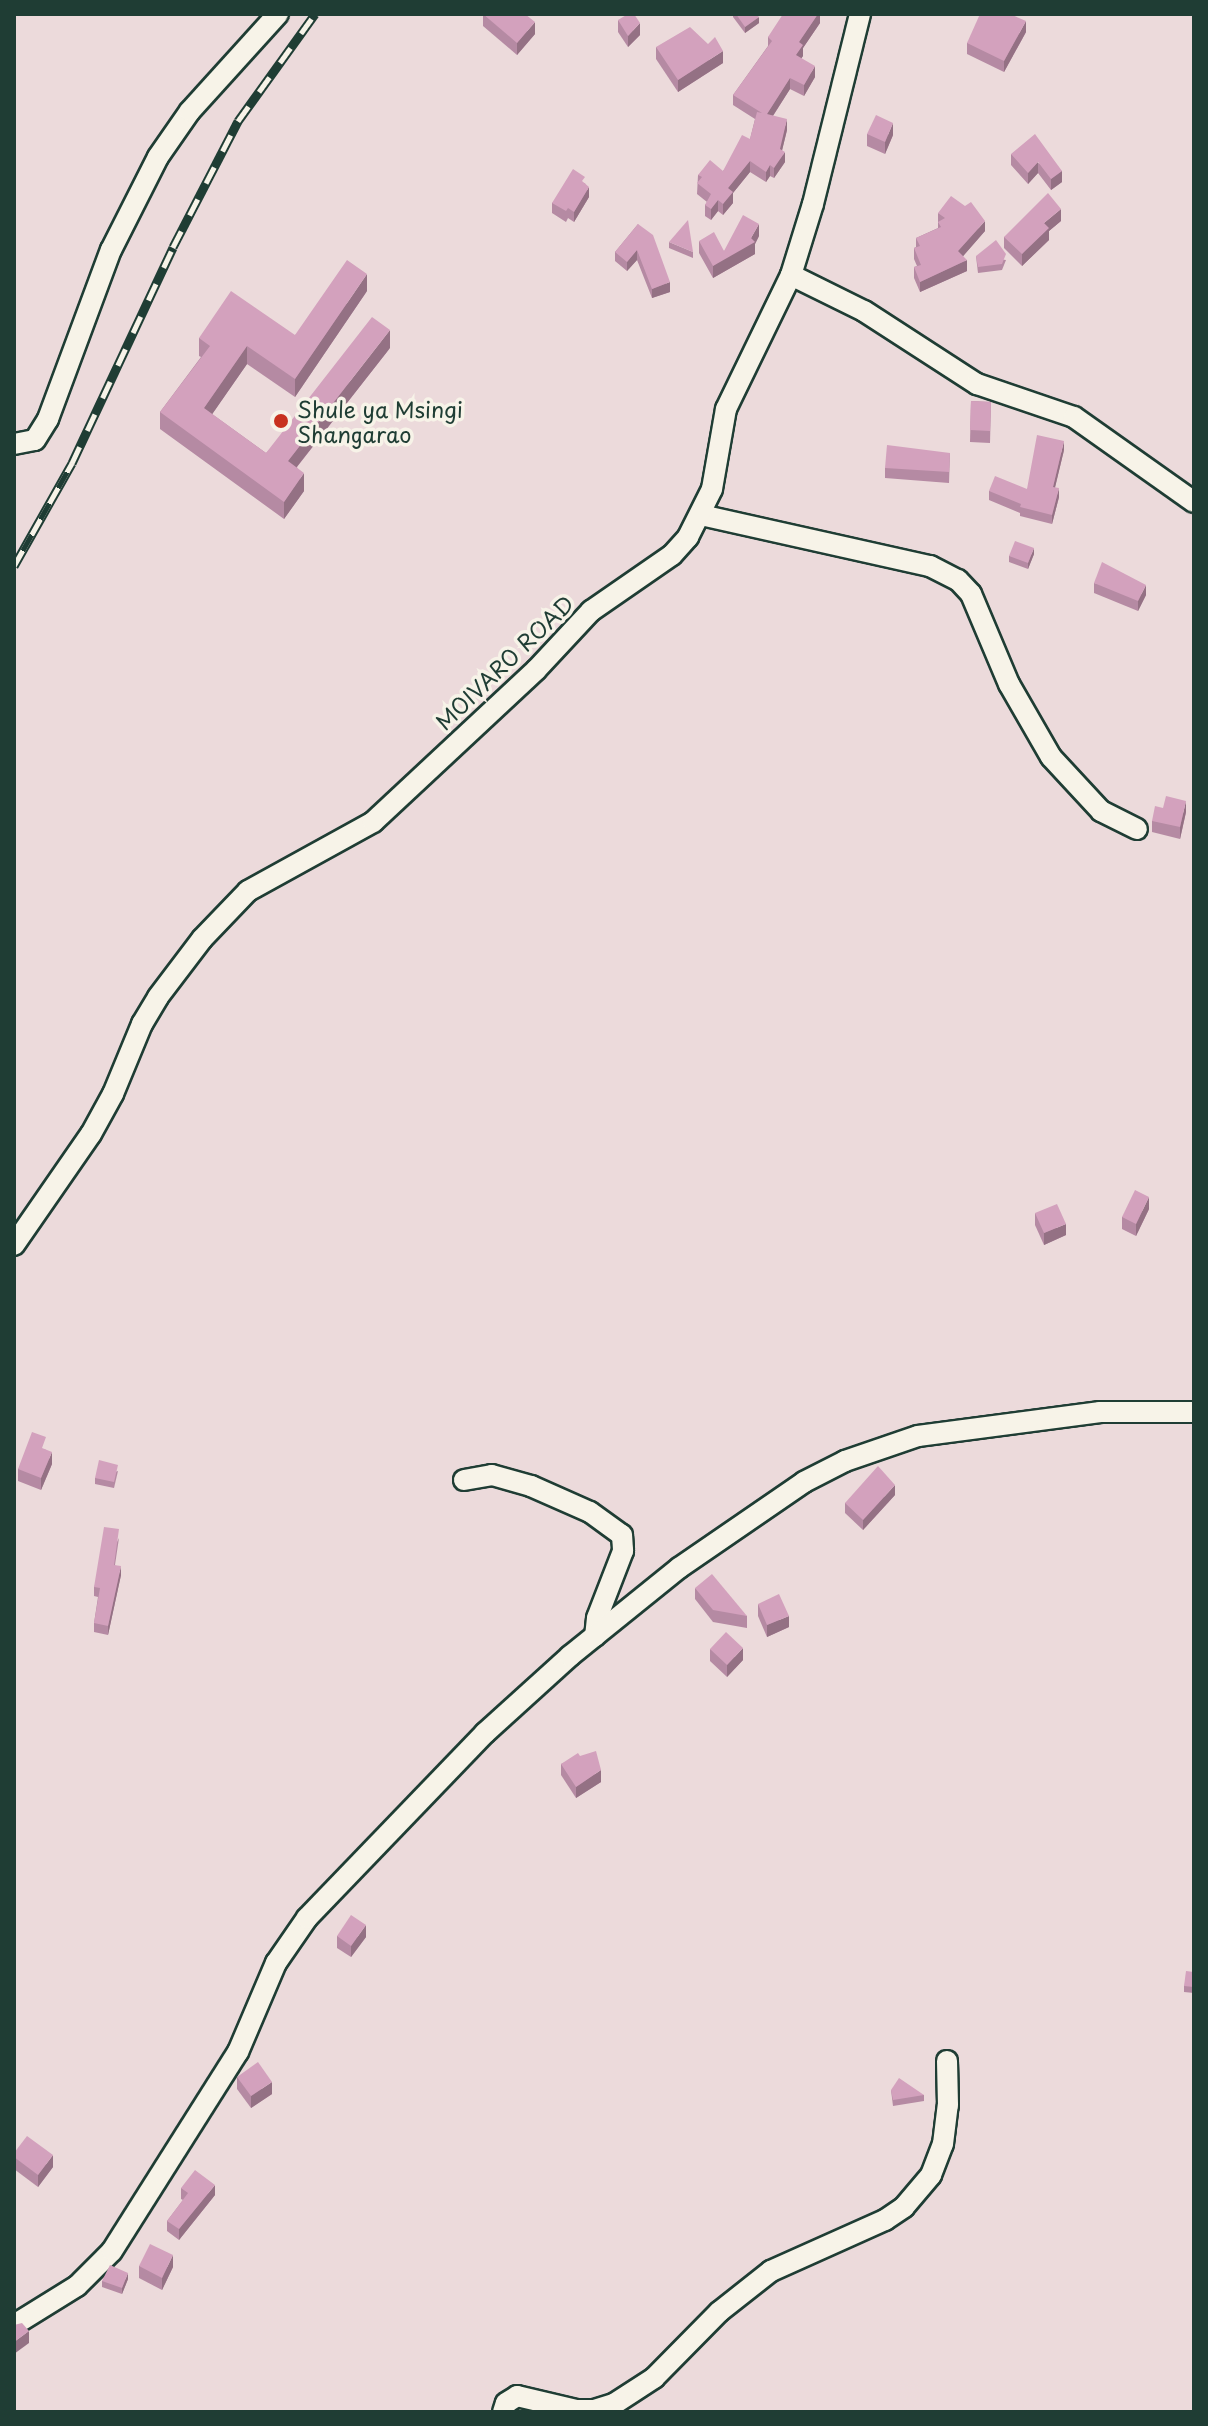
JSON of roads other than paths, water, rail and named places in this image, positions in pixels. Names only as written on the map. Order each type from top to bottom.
[{"type":"street","points":[[14,444],[35,440],[48,419],[111,250],[158,157],[200,100],[278,14]]},
{"type":"street","name":"MOIVARO ROAD","points":[[14,1245],[91,1134],[113,1094],[142,1024],[158,997],[202,939],[248,891],[282,869],[355,833],[380,816],[536,670],[599,604],[672,555],[701,515],[714,483],[726,409],[791,275],[813,204],[860,14]]},
{"type":"street","points":[[791,275],[864,311],[977,384],[1074,417],[1194,502]]},
{"type":"street","points":[[701,515],[930,566],[958,580],[971,594],[1009,684],[1051,757],[1101,811],[1137,829]]},
{"type":"street","points":[[14,2325],[77,2286],[112,2251],[238,2052],[276,1963],[307,1918],[448,1769],[595,1636],[679,1568],[804,1482],[879,1448],[918,1436],[1100,1412],[1194,1412]]},
{"type":"street","points":[[464,1480],[492,1475],[531,1486],[590,1512],[622,1535],[623,1551],[597,1618],[595,1636]]},
{"type":"street","points":[[503,2412],[506,2403],[517,2396],[576,2410],[594,2410],[614,2404],[654,2378],[719,2312],[771,2271],[885,2220],[904,2207],[931,2175],[943,2144],[948,2105],[947,2061]]},
{"type":"railway","points":[[14,566],[72,463],[173,247],[238,121],[315,14]]},
{"type":"place","name":"Shule ya Msingi Shangarao","points":[[281,421]]}]
